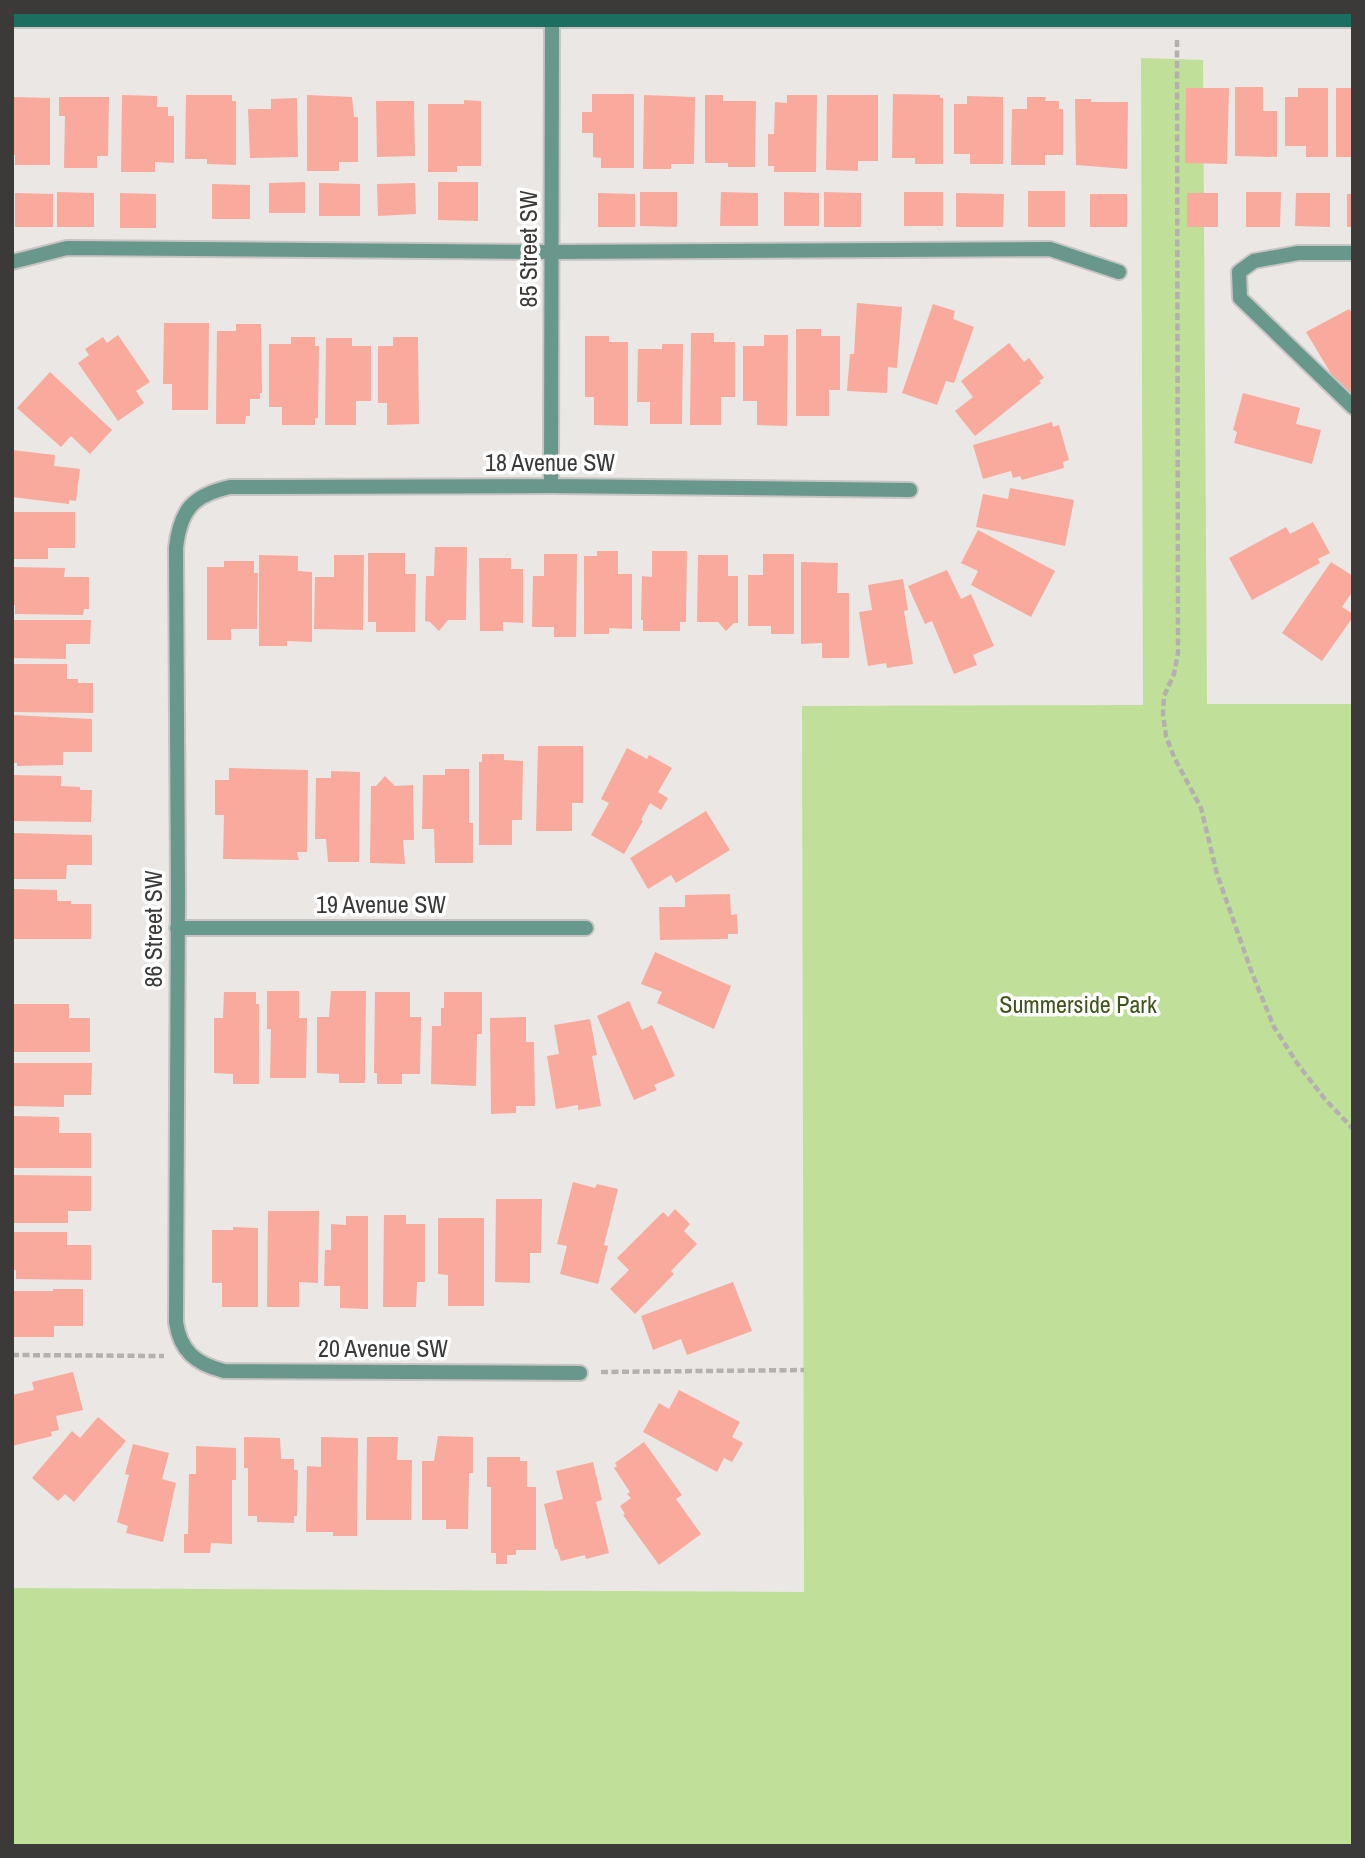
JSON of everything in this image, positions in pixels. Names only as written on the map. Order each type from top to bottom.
[{"type":"street","points":[[12,20],[552,17],[1353,20]]},
{"type":"street","name":"85 Street SW","points":[[551,486],[552,17]]},
{"type":"street","points":[[12,262],[66,248],[552,252],[1050,249],[1119,272]]},
{"type":"street","points":[[1353,253],[1298,253],[1254,261],[1239,272],[1240,298],[1353,407]]},
{"type":"street","name":"18 Avenue SW","points":[[193,503],[211,491],[230,487],[551,486],[910,490]]},
{"type":"street","name":"86 Street SW","points":[[190,1356],[177,1333],[176,1322],[176,548],[178,528],[193,503]]},
{"type":"street","name":"19 Avenue SW","points":[[177,928],[586,928]]},
{"type":"street","name":"20 Avenue SW","points":[[190,1356],[198,1362],[224,1371],[580,1373]]},
{"type":"path","points":[[1177,31],[1178,653],[1174,674],[1164,696],[1166,736],[1201,808],[1217,874],[1252,973],[1275,1027],[1297,1063],[1353,1129]]},
{"type":"path","points":[[12,1355],[190,1356]]},
{"type":"path","points":[[580,1373],[804,1370]]},
{"type":"green space","name":"Summerside Park","points":[[1141,58],[1203,60],[1207,704],[1353,704],[1353,1846],[12,1846],[12,1588],[804,1592],[802,706],[1143,705]]},
{"type":"building","points":[[1235,87],[1263,87],[1263,111],[1277,111],[1277,157],[1235,156]]},
{"type":"building","points":[[1186,88],[1229,88],[1227,164],[1185,163]]},
{"type":"building","points":[[1298,88],[1328,88],[1328,157],[1306,157],[1306,146],[1285,146],[1285,97],[1298,97]]},
{"type":"building","points":[[1336,88],[1353,88],[1353,157],[1336,157]]},
{"type":"building","points":[[592,94],[634,94],[634,168],[601,168],[601,158],[593,157],[593,133],[582,133],[582,112],[592,112]]},
{"type":"building","points":[[893,94],[940,95],[940,98],[943,98],[943,164],[915,164],[915,158],[892,158]]},
{"type":"building","points":[[122,95],[157,96],[157,107],[168,107],[168,116],[174,116],[174,163],[155,162],[155,172],[121,172]]},
{"type":"building","points":[[186,95],[232,95],[232,101],[236,101],[236,165],[207,164],[207,159],[185,159]]},
{"type":"building","points":[[307,95],[352,97],[354,117],[358,117],[358,162],[339,162],[339,171],[307,171]]},
{"type":"building","points":[[644,95],[695,97],[694,164],[671,164],[671,169],[643,169]]},
{"type":"building","points":[[705,95],[723,95],[723,101],[756,101],[755,167],[728,167],[728,163],[705,163]]},
{"type":"building","points":[[787,95],[817,95],[816,172],[774,172],[774,166],[768,166],[768,134],[774,134],[775,102],[787,103]]},
{"type":"building","points":[[827,95],[878,95],[878,161],[858,161],[858,171],[826,170]]},
{"type":"building","points":[[967,96],[1003,97],[1003,164],[970,164],[970,154],[954,154],[954,104],[967,104]]},
{"type":"building","points":[[12,97],[50,98],[50,165],[15,165],[15,155],[12,155]]},
{"type":"building","points":[[59,97],[109,97],[108,156],[97,156],[97,168],[64,168],[65,116],[59,116]]},
{"type":"building","points":[[1027,97],[1046,97],[1045,101],[1059,101],[1059,109],[1063,109],[1063,155],[1045,155],[1045,165],[1011,165],[1012,109],[1027,109]]},
{"type":"building","points":[[297,98],[298,157],[250,158],[248,109],[271,109],[271,99]]},
{"type":"building","points":[[1075,99],[1128,102],[1127,169],[1076,165]]},
{"type":"building","points":[[464,100],[481,101],[481,166],[457,166],[457,172],[428,172],[428,104],[464,104]]},
{"type":"building","points":[[376,101],[414,101],[415,156],[377,157]]},
{"type":"building","points":[[305,182],[305,213],[269,213],[269,183]]},
{"type":"building","points":[[438,182],[478,182],[478,221],[438,220]]},
{"type":"building","points":[[319,183],[360,184],[360,216],[319,216]]},
{"type":"building","points":[[415,183],[416,214],[378,216],[377,184]]},
{"type":"building","points":[[212,184],[250,185],[250,219],[212,219]]},
{"type":"building","points":[[1028,191],[1065,191],[1065,227],[1028,227]]},
{"type":"building","points":[[57,192],[94,193],[94,227],[57,227]]},
{"type":"building","points":[[640,192],[677,192],[677,227],[640,226]]},
{"type":"building","points":[[721,192],[758,193],[758,226],[720,226]]},
{"type":"building","points":[[784,192],[819,193],[819,226],[784,226]]},
{"type":"building","points":[[824,192],[861,193],[861,227],[824,227]]},
{"type":"building","points":[[904,192],[943,192],[943,226],[904,226]]},
{"type":"building","points":[[1246,192],[1281,192],[1280,227],[1246,227]]},
{"type":"building","points":[[15,193],[53,194],[53,227],[15,227]]},
{"type":"building","points":[[120,193],[156,194],[156,228],[120,228]]},
{"type":"building","points":[[598,193],[635,194],[635,227],[598,227]]},
{"type":"building","points":[[956,193],[1004,194],[1003,227],[956,227]]},
{"type":"building","points":[[1187,193],[1218,193],[1218,227],[1187,227]]},
{"type":"building","points":[[1296,193],[1330,193],[1330,227],[1295,226]]},
{"type":"building","points":[[1090,194],[1127,194],[1127,227],[1090,227]]},
{"type":"building","points":[[1347,194],[1353,194],[1353,227],[1347,227]]},
{"type":"building","points":[[857,303],[902,307],[897,368],[888,367],[887,393],[847,391],[850,354],[854,354]]},
{"type":"building","points":[[933,304],[955,311],[953,319],[974,327],[954,383],[946,381],[937,405],[902,393]]},
{"type":"building","points":[[1349,309],[1353,314],[1353,392],[1345,397],[1306,332]]},
{"type":"building","points":[[164,323],[209,323],[208,410],[172,410],[172,384],[163,384]]},
{"type":"building","points":[[236,324],[261,324],[262,393],[260,399],[250,399],[250,416],[246,416],[245,424],[216,424],[217,331],[236,331]]},
{"type":"building","points":[[796,329],[821,329],[821,336],[840,336],[840,390],[829,390],[829,416],[796,416]]},
{"type":"building","points":[[691,333],[714,333],[714,342],[735,342],[735,397],[721,397],[721,425],[690,425]]},
{"type":"building","points":[[118,335],[150,382],[136,391],[144,403],[118,421],[78,363],[89,355],[85,349],[103,337],[107,343]]},
{"type":"building","points":[[764,335],[788,335],[787,426],[757,425],[757,401],[743,401],[743,346],[764,346]]},
{"type":"building","points":[[585,336],[609,336],[609,342],[628,342],[628,426],[594,425],[594,397],[585,397]]},
{"type":"building","points":[[291,337],[315,337],[315,346],[319,346],[318,418],[315,418],[315,425],[282,425],[282,407],[269,407],[269,344],[291,344]]},
{"type":"building","points":[[393,337],[418,337],[419,424],[387,425],[387,403],[378,403],[378,346],[393,346]]},
{"type":"building","points":[[326,338],[352,338],[352,346],[371,346],[371,401],[356,401],[356,425],[325,425]]},
{"type":"building","points":[[1009,343],[1024,362],[1029,358],[1044,378],[975,436],[955,411],[973,397],[961,381]]},
{"type":"building","points":[[662,344],[683,344],[682,424],[650,424],[650,402],[637,402],[638,349],[662,349]]},
{"type":"building","points":[[50,372],[112,430],[90,454],[71,436],[61,447],[17,408]]},
{"type":"building","points":[[1243,393],[1300,408],[1296,424],[1321,430],[1312,464],[1234,443],[1237,432],[1233,430]]},
{"type":"building","points":[[1052,422],[1053,427],[1059,425],[1069,460],[1063,462],[1064,468],[1022,480],[1020,476],[1013,478],[1011,471],[983,479],[973,445]]},
{"type":"building","points":[[12,450],[55,455],[54,466],[80,469],[76,501],[69,500],[69,504],[12,497]]},
{"type":"building","points":[[1010,488],[1074,500],[1065,546],[976,527],[983,494],[1008,499]]},
{"type":"building","points":[[12,512],[75,512],[75,548],[48,548],[48,559],[12,559]]},
{"type":"building","points":[[1313,522],[1330,553],[1318,559],[1320,563],[1252,600],[1229,558],[1286,527],[1290,534]]},
{"type":"building","points":[[978,530],[1055,571],[1031,617],[971,585],[978,571],[961,563]]},
{"type":"building","points":[[435,547],[467,547],[466,620],[448,620],[439,631],[425,621],[426,576],[434,576]]},
{"type":"building","points":[[597,551],[618,551],[618,574],[632,574],[632,629],[609,628],[609,634],[584,634],[584,556],[597,556]]},
{"type":"building","points":[[652,551],[687,551],[686,622],[680,622],[680,631],[643,631],[642,576],[652,577]]},
{"type":"building","points":[[368,553],[405,553],[405,574],[416,574],[415,632],[376,632],[376,622],[368,622]]},
{"type":"building","points":[[544,554],[577,554],[576,637],[554,637],[554,627],[532,627],[533,576],[544,576]]},
{"type":"building","points":[[763,554],[794,554],[794,634],[771,634],[771,626],[748,626],[748,575],[763,575]]},
{"type":"building","points":[[259,555],[298,556],[298,571],[312,572],[312,642],[287,641],[287,646],[259,646]]},
{"type":"building","points":[[334,555],[364,555],[363,630],[314,629],[315,577],[334,577]]},
{"type":"building","points":[[698,555],[728,555],[728,576],[738,576],[738,623],[734,623],[726,631],[718,622],[697,622]]},
{"type":"building","points":[[479,558],[511,558],[511,569],[523,569],[523,623],[503,622],[503,631],[480,631]]},
{"type":"building","points":[[224,561],[254,561],[254,573],[258,573],[257,629],[231,629],[231,640],[207,640],[207,567],[224,567]]},
{"type":"building","points":[[801,562],[838,563],[837,593],[849,593],[849,658],[822,658],[822,643],[801,644]]},
{"type":"building","points":[[1331,562],[1353,576],[1353,591],[1342,607],[1353,614],[1353,617],[1322,661],[1282,633]]},
{"type":"building","points":[[12,567],[65,568],[64,577],[89,577],[89,609],[84,609],[83,615],[15,614],[15,605],[12,605]]},
{"type":"building","points":[[947,570],[961,599],[971,594],[994,646],[973,655],[977,665],[954,674],[932,621],[925,624],[908,586]]},
{"type":"building","points":[[903,579],[908,610],[904,611],[913,664],[887,668],[886,663],[868,666],[859,612],[872,610],[868,585]]},
{"type":"building","points":[[12,620],[91,620],[90,644],[66,644],[66,659],[12,658]]},
{"type":"building","points":[[12,664],[67,664],[67,679],[78,679],[78,683],[93,683],[93,713],[12,712]]},
{"type":"building","points":[[12,715],[92,719],[92,752],[63,752],[63,765],[17,766],[17,763],[12,763]]},
{"type":"building","points":[[538,746],[583,746],[583,803],[572,803],[572,831],[536,831]]},
{"type":"building","points":[[627,748],[647,759],[649,755],[672,768],[658,792],[668,798],[661,810],[650,803],[624,854],[591,835],[609,803],[601,799]]},
{"type":"building","points":[[482,754],[504,754],[504,760],[523,761],[522,820],[512,820],[512,845],[479,845],[479,762],[482,762]]},
{"type":"building","points":[[229,768],[308,770],[307,852],[297,852],[299,860],[223,859],[224,815],[215,815],[215,780],[229,780]]},
{"type":"building","points":[[445,769],[469,769],[469,823],[473,823],[473,863],[435,863],[434,829],[422,829],[423,775],[445,775]]},
{"type":"building","points":[[331,771],[360,772],[359,862],[328,862],[326,839],[315,839],[316,778],[331,778]]},
{"type":"building","points":[[12,775],[61,776],[61,786],[92,790],[91,822],[12,821]]},
{"type":"building","points":[[385,776],[395,786],[413,785],[414,840],[403,840],[405,864],[370,863],[371,786],[376,786]]},
{"type":"building","points":[[706,811],[730,850],[676,883],[671,875],[648,889],[630,858]]},
{"type":"building","points":[[12,833],[92,835],[92,865],[67,865],[66,879],[12,879]]},
{"type":"building","points":[[12,889],[57,890],[57,901],[91,904],[91,939],[12,939]]},
{"type":"building","points":[[730,894],[731,915],[737,914],[738,934],[728,934],[728,939],[660,940],[659,907],[685,907],[685,895]]},
{"type":"building","points":[[655,952],[731,986],[714,1029],[657,1003],[662,992],[641,984]]},
{"type":"building","points":[[267,991],[299,991],[299,1018],[307,1018],[306,1078],[270,1078],[271,1029],[267,1029]]},
{"type":"building","points":[[331,991],[366,991],[365,1083],[339,1083],[339,1074],[317,1073],[317,1017],[329,1017]]},
{"type":"building","points":[[224,992],[256,992],[256,1004],[259,1004],[259,1084],[233,1084],[233,1074],[214,1073],[214,1018],[223,1018]]},
{"type":"building","points":[[375,992],[410,992],[410,1017],[421,1017],[420,1074],[402,1074],[402,1084],[377,1084],[377,1073],[374,1073]]},
{"type":"building","points":[[444,992],[482,992],[482,1034],[477,1034],[476,1086],[431,1084],[432,1026],[441,1026]]},
{"type":"building","points":[[629,1001],[642,1030],[652,1025],[675,1076],[654,1085],[657,1090],[634,1100],[597,1016]]},
{"type":"building","points":[[12,1004],[69,1004],[69,1018],[90,1018],[90,1052],[12,1052]]},
{"type":"building","points":[[526,1017],[526,1042],[534,1042],[535,1106],[516,1106],[516,1113],[491,1114],[490,1018]]},
{"type":"building","points":[[590,1019],[597,1055],[592,1056],[601,1106],[578,1110],[578,1105],[556,1109],[547,1056],[559,1054],[554,1025]]},
{"type":"building","points":[[12,1063],[92,1063],[91,1095],[64,1095],[64,1107],[12,1106]]},
{"type":"building","points":[[12,1116],[59,1117],[59,1133],[91,1133],[91,1168],[12,1168]]},
{"type":"building","points":[[12,1175],[91,1176],[91,1211],[68,1211],[68,1223],[12,1223]]},
{"type":"building","points":[[573,1182],[595,1188],[597,1184],[618,1189],[604,1245],[608,1246],[598,1284],[560,1274],[567,1246],[557,1244]]},
{"type":"building","points":[[496,1199],[542,1199],[541,1253],[530,1253],[530,1283],[495,1282]]},
{"type":"building","points":[[675,1209],[690,1224],[684,1231],[697,1244],[671,1271],[674,1274],[635,1314],[610,1289],[629,1270],[617,1258],[663,1212],[668,1217]]},
{"type":"building","points":[[268,1211],[319,1211],[318,1283],[299,1282],[299,1307],[267,1307]]},
{"type":"building","points":[[384,1215],[406,1215],[406,1224],[425,1224],[425,1282],[417,1282],[416,1307],[383,1307]]},
{"type":"building","points":[[346,1216],[368,1216],[368,1309],[340,1308],[340,1286],[324,1286],[325,1250],[331,1250],[331,1224],[346,1225]]},
{"type":"building","points":[[438,1218],[484,1218],[484,1306],[448,1306],[448,1275],[438,1274]]},
{"type":"building","points":[[233,1227],[258,1228],[258,1307],[222,1307],[222,1283],[212,1283],[212,1230],[233,1230]]},
{"type":"building","points":[[12,1232],[67,1232],[67,1245],[91,1245],[91,1280],[16,1279],[16,1270],[12,1270]]},
{"type":"building","points":[[733,1282],[752,1331],[687,1355],[681,1339],[653,1350],[641,1316]]},
{"type":"building","points":[[83,1289],[83,1326],[54,1326],[54,1337],[12,1337],[12,1291]]},
{"type":"building","points":[[73,1372],[83,1410],[56,1416],[59,1430],[51,1432],[52,1436],[12,1446],[12,1395],[34,1390],[32,1382]]},
{"type":"building","points":[[679,1390],[740,1422],[732,1437],[743,1443],[732,1462],[724,1458],[717,1472],[643,1432],[659,1403],[669,1409]]},
{"type":"building","points":[[98,1417],[126,1441],[74,1502],[65,1494],[58,1501],[32,1478],[72,1431],[80,1438]]},
{"type":"building","points":[[438,1436],[473,1437],[468,1529],[446,1529],[446,1520],[422,1520],[422,1461],[434,1461]]},
{"type":"building","points":[[244,1437],[280,1438],[281,1459],[294,1459],[294,1470],[298,1470],[297,1516],[294,1516],[294,1523],[257,1522],[257,1516],[248,1516],[248,1468],[244,1468]]},
{"type":"building","points":[[321,1437],[358,1438],[357,1536],[333,1536],[333,1532],[306,1532],[307,1466],[321,1467]]},
{"type":"building","points":[[367,1437],[398,1437],[397,1460],[412,1460],[411,1520],[366,1520]]},
{"type":"building","points":[[644,1442],[682,1495],[676,1499],[701,1534],[659,1565],[623,1515],[625,1514],[620,1506],[631,1498],[627,1494],[630,1492],[614,1468],[617,1466],[615,1463]]},
{"type":"building","points":[[133,1444],[169,1453],[162,1479],[176,1483],[163,1542],[126,1533],[128,1526],[117,1522],[129,1475],[125,1474]]},
{"type":"building","points":[[196,1446],[236,1448],[236,1480],[232,1480],[232,1544],[211,1543],[210,1553],[184,1553],[184,1534],[188,1534],[189,1474],[196,1474]]},
{"type":"building","points":[[487,1457],[520,1457],[520,1461],[527,1461],[527,1487],[536,1487],[536,1550],[516,1550],[516,1555],[507,1555],[507,1564],[496,1564],[496,1553],[491,1553],[491,1487],[487,1487]]},
{"type":"building","points":[[593,1462],[602,1500],[596,1502],[609,1553],[586,1559],[585,1555],[561,1561],[555,1549],[544,1504],[563,1499],[556,1471]]}]
